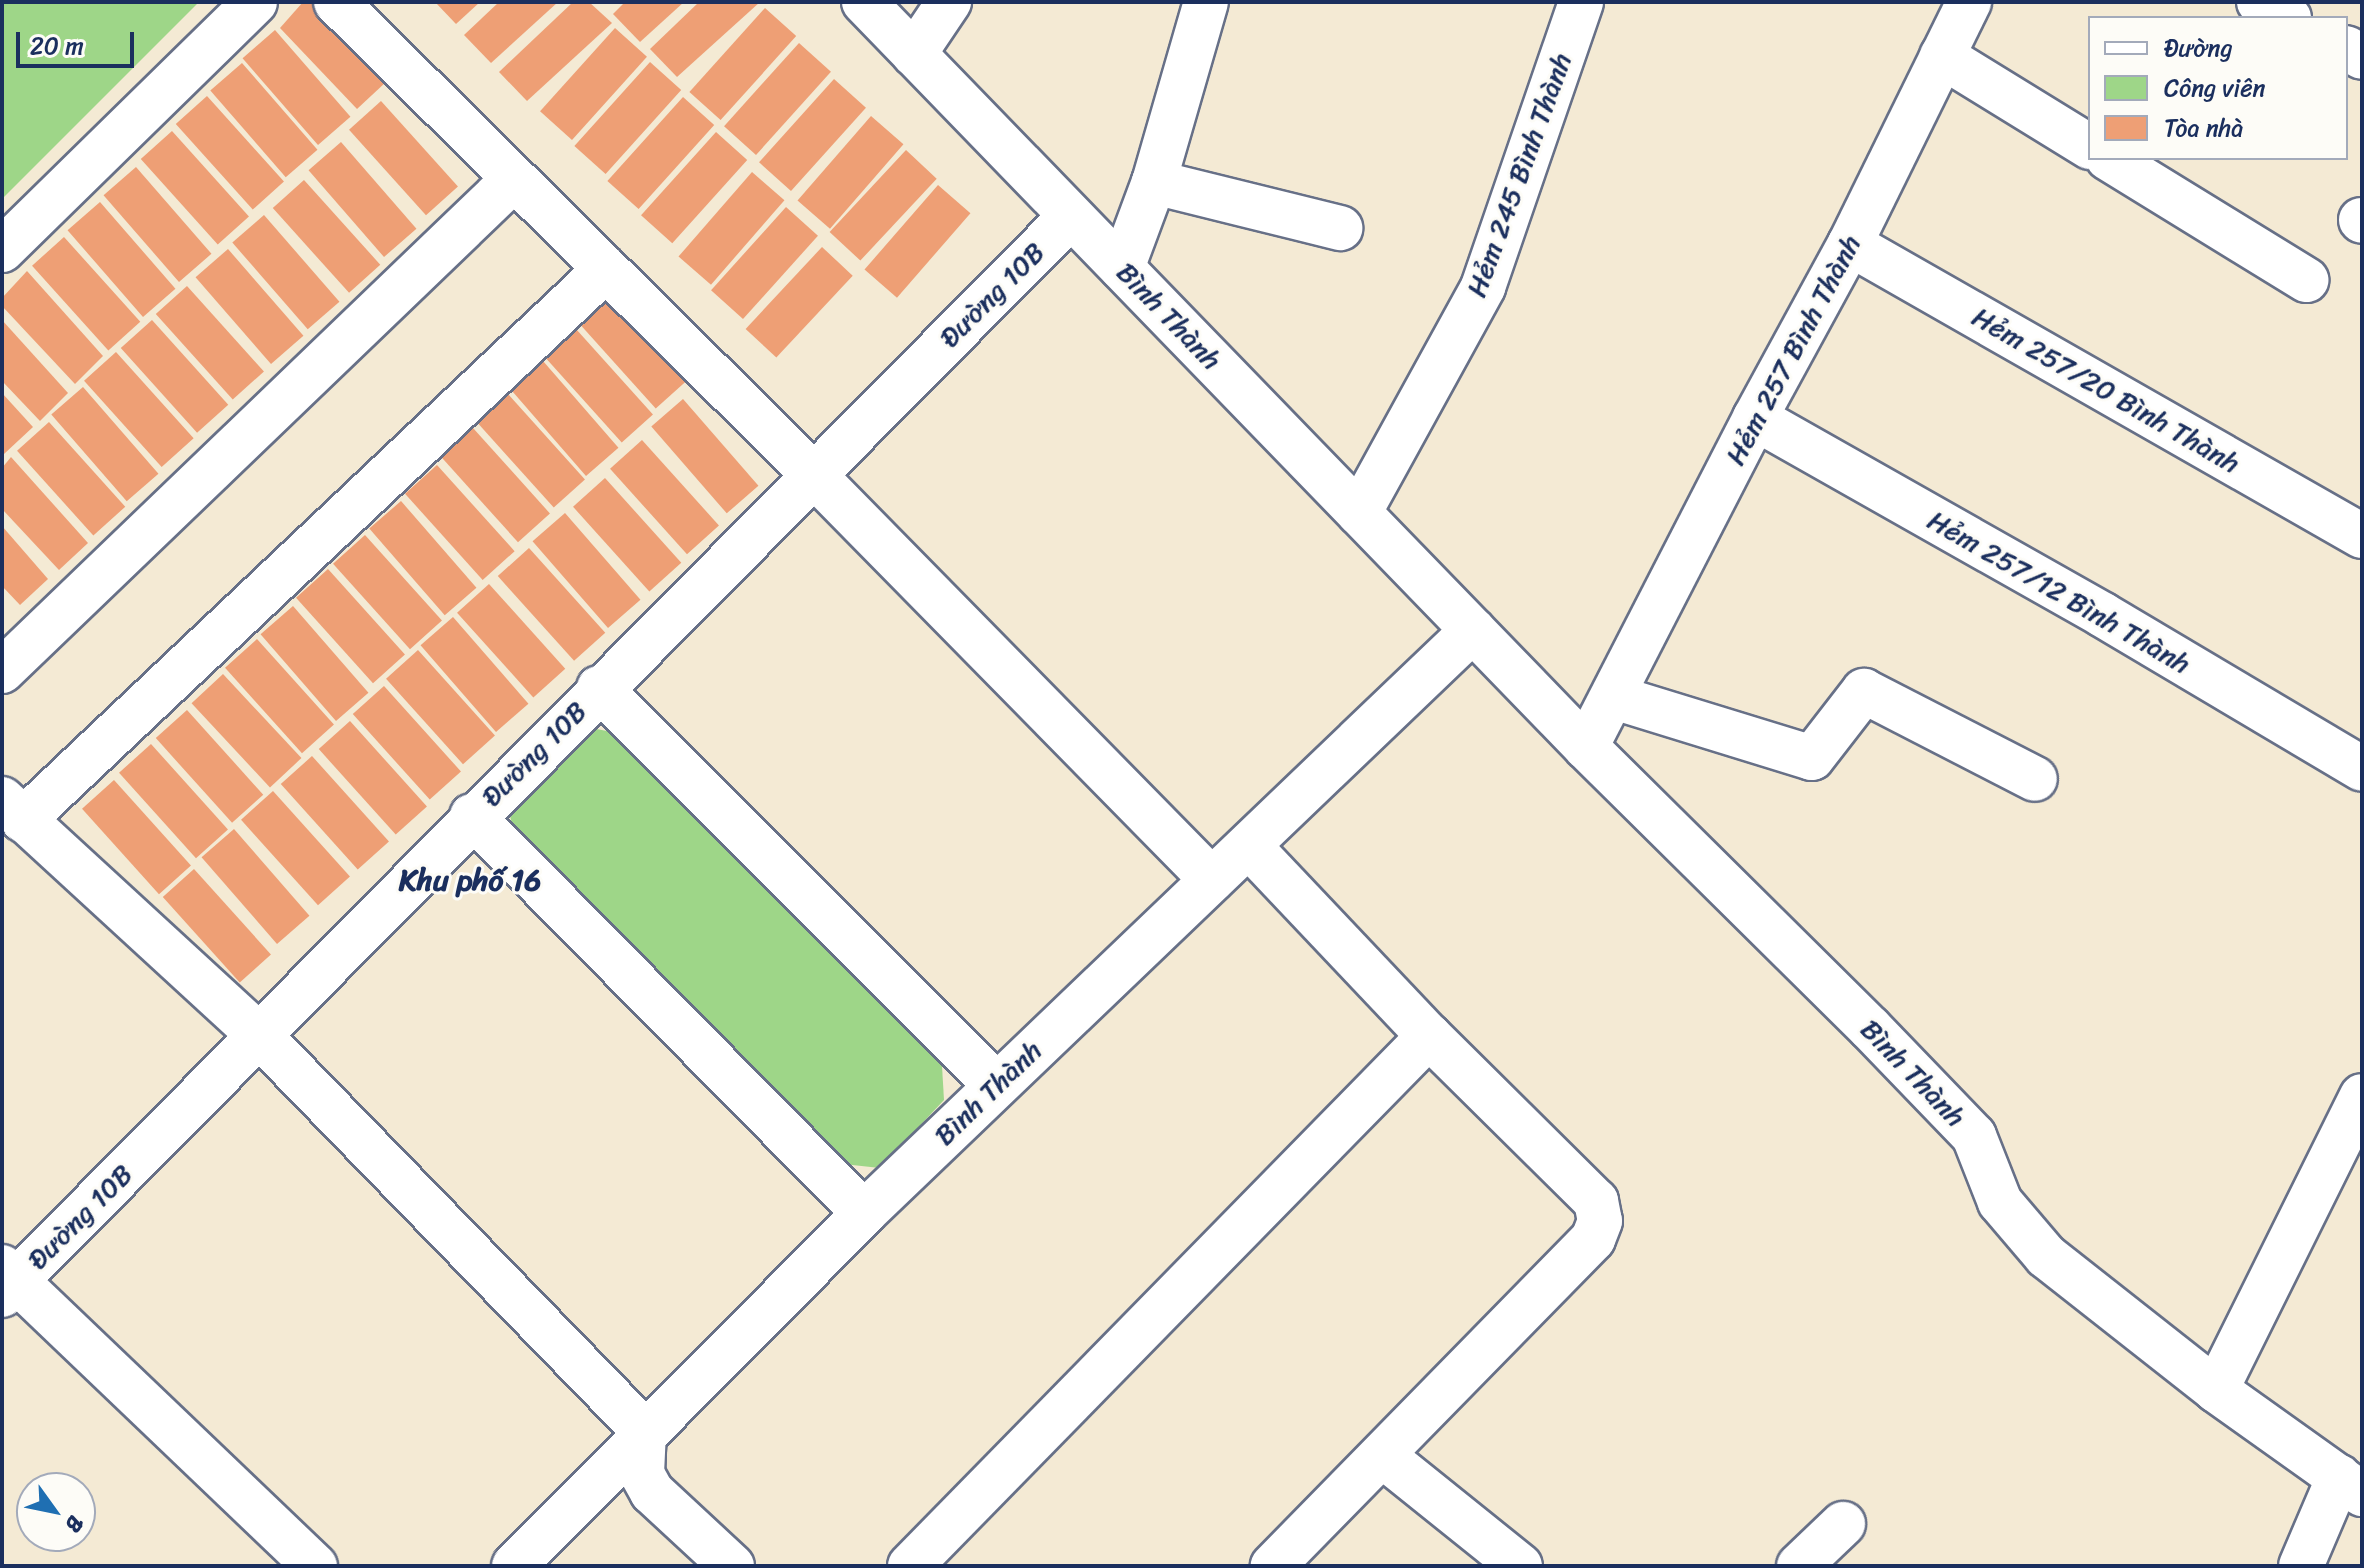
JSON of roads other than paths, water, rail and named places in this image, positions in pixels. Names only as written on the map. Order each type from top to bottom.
[{"type":"street","points":[[2,250],[255,2]]},
{"type":"street","points":[[336,2],[813,474],[1212,880]]},
{"type":"street","name":"Bình Thành","points":[[864,2],[1586,747],[1870,1028],[1974,1136],[2000,1202],[2046,1256],[2216,1390],[2350,1486]]},
{"type":"street","points":[[914,54],[949,2]]},
{"type":"street","points":[[1122,268],[1154,182],[1206,2]]},
{"type":"street","name":"Hẻm 245 Bình Thành","points":[[1359,513],[1483,287],[1581,2]]},
{"type":"street","name":"Hẻm 257 Bình Thành","points":[[1586,747],[1755,418],[1850,244],[1969,2]]},
{"type":"street","points":[[2259,2],[2285,16]]},
{"type":"street","points":[[1942,56],[2088,146]]},
{"type":"street","points":[[2111,160],[2306,280]]},
{"type":"street","points":[[2,671],[513,180]]},
{"type":"street","points":[[1154,182],[1340,228]]},
{"type":"street","name":"Đường 10B","points":[[7,1281],[261,1037],[472,816],[1070,217]]},
{"type":"street","name":"Hẻm 257/20 Bình Thành","points":[[1850,244],[2362,536]]},
{"type":"street","points":[[606,269],[12,810],[261,1037],[644,1431],[642,1474],[652,1492],[732,1566]]},
{"type":"street","name":"Hẻm 257/12 Bình Thành","points":[[1755,418],[2103,615],[2362,769]]},
{"type":"street","name":"Bình Thành","points":[[514,1566],[644,1431],[864,1213],[1250,847],[1473,630]]},
{"type":"street","points":[[599,688],[996,1085]]},
{"type":"street","points":[[1614,697],[1812,758],[1864,691],[2035,779]]},
{"type":"street","points":[[472,816],[864,1213]]},
{"type":"street","points":[[1250,847],[1429,1036],[1596,1201],[1600,1221],[1593,1239],[1273,1566]]},
{"type":"street","points":[[910,1566],[1429,1036]]},
{"type":"street","points":[[2216,1390],[2362,1096]]},
{"type":"street","points":[[7,1281],[315,1566]]},
{"type":"street","points":[[1382,1455],[1520,1566]]},
{"type":"street","points":[[2301,1566],[2350,1486]]},
{"type":"street","points":[[1799,1566],[1843,1524]]},
{"type":"district","name":"Khu phố 16","points":[[470,880]]}]
